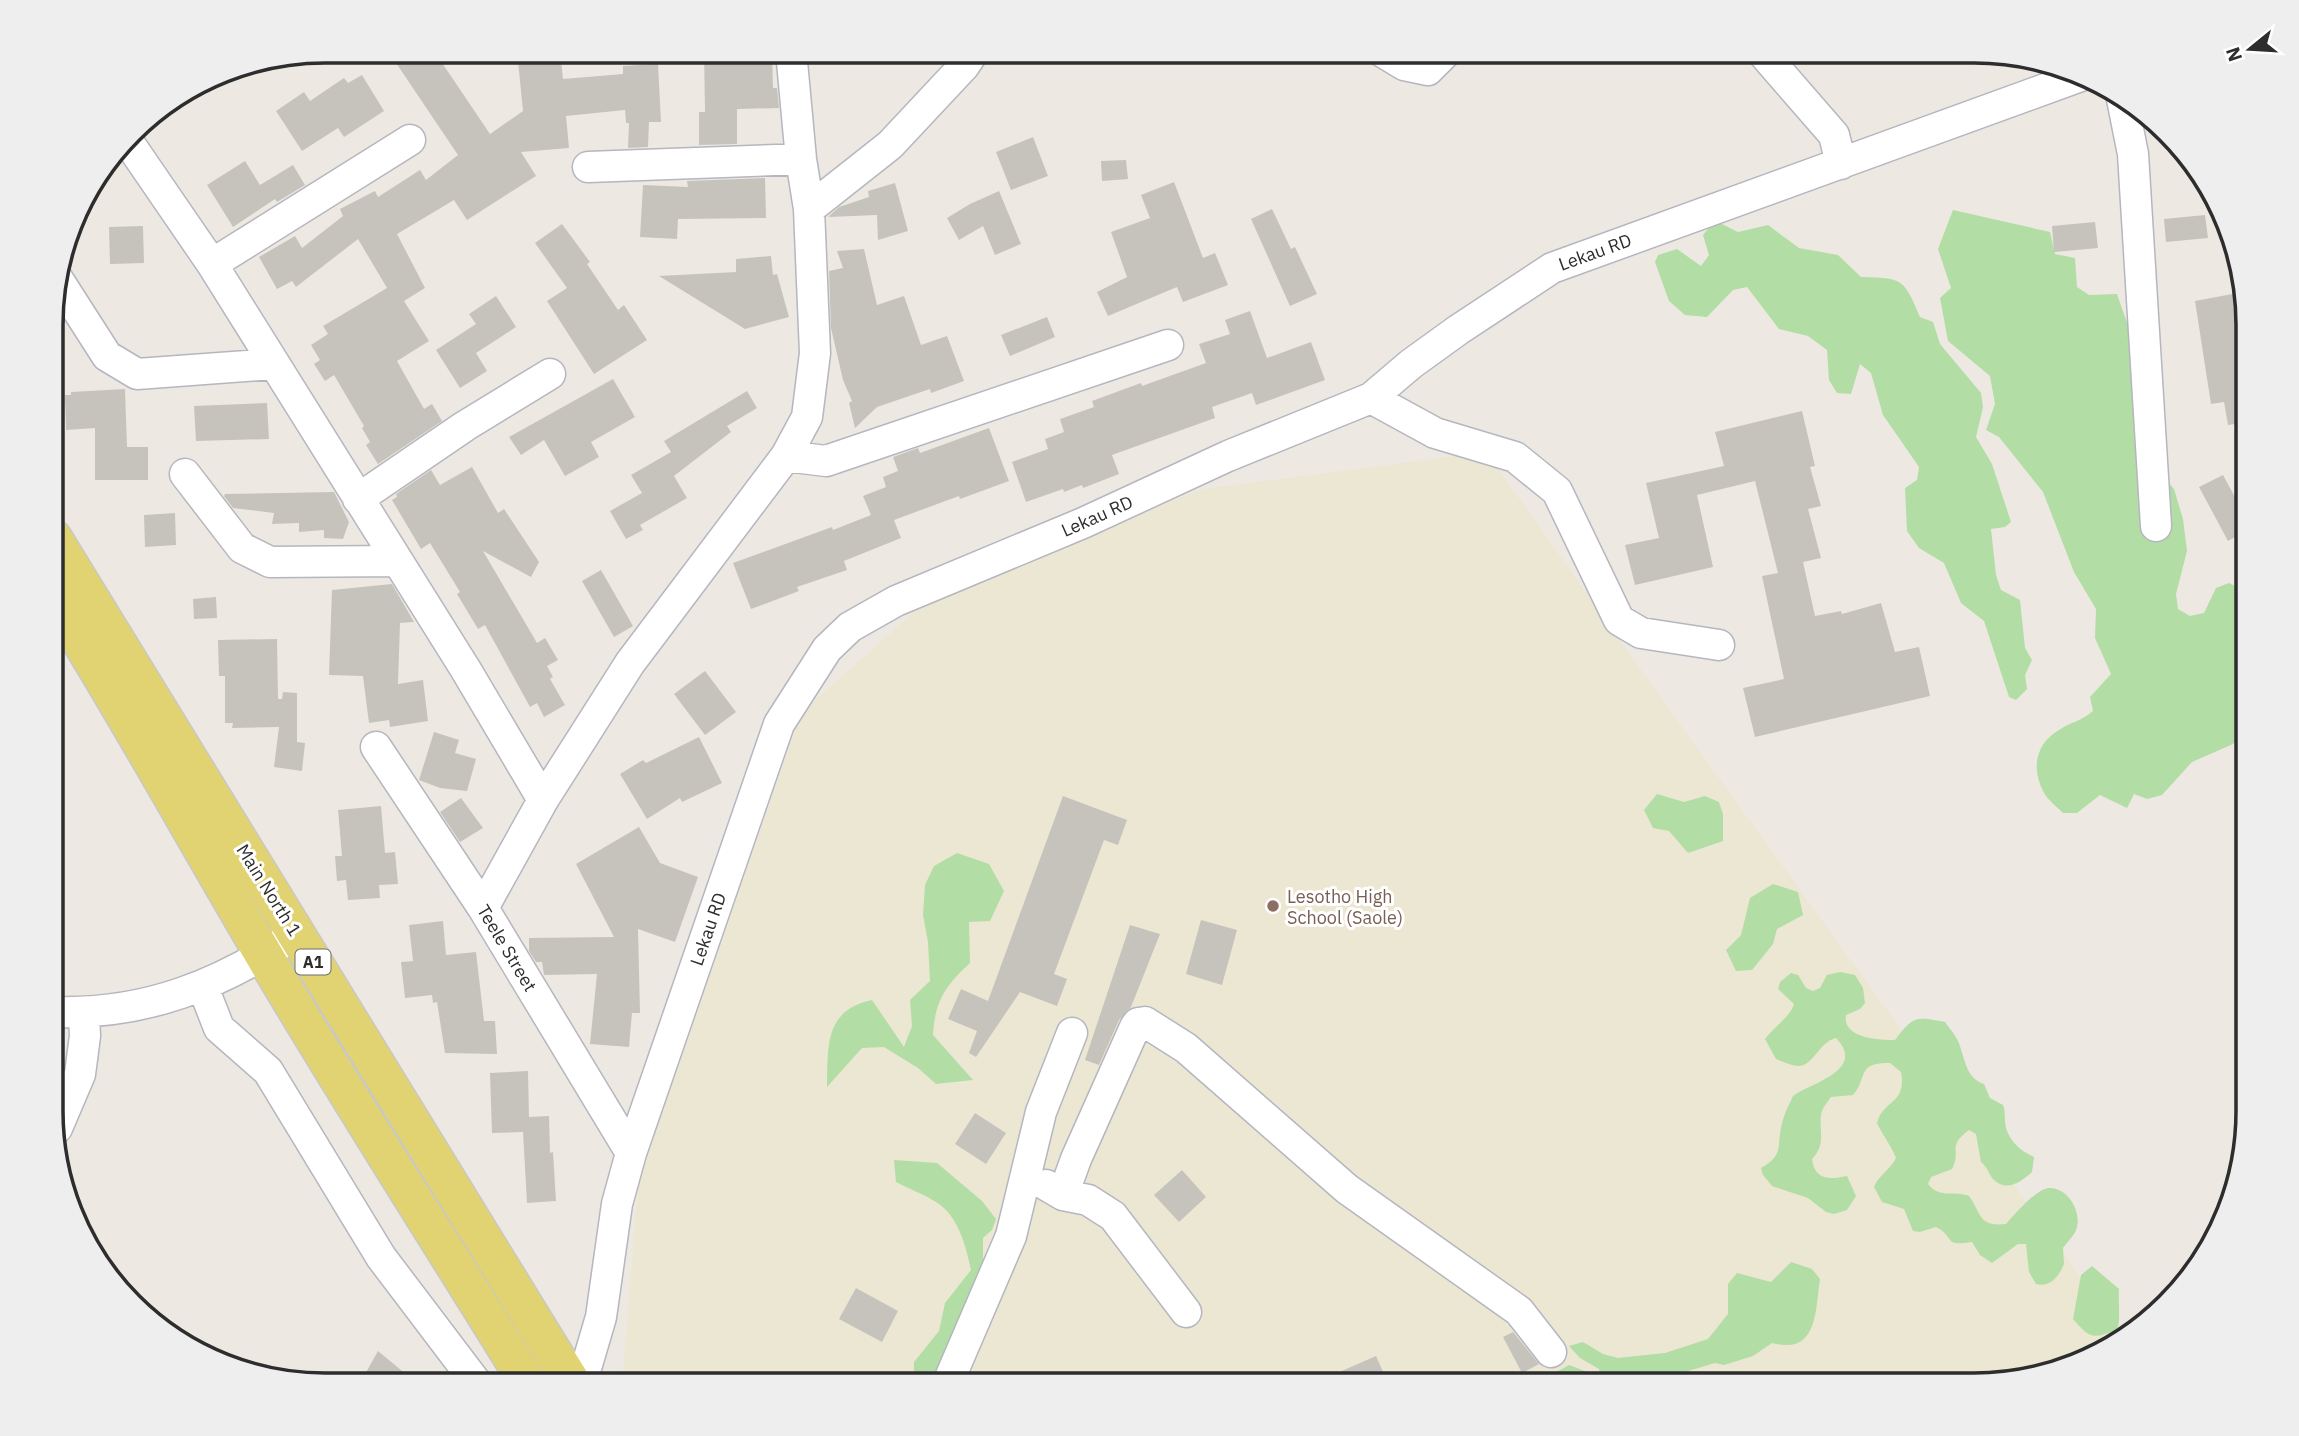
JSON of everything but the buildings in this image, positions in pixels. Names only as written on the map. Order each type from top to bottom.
[{"type":"main road","name":"Main North 1","points":[[63,554],[566,1373]]},
{"type":"main road","name":"Main North 1","points":[[63,612],[264,956],[521,1373]]},
{"type":"street","points":[[483,908],[543,800],[630,663],[786,456],[807,417],[815,353],[809,209],[801,159],[792,63]]},
{"type":"street","points":[[809,209],[890,145],[966,63]]},
{"type":"street","points":[[1401,63],[1428,70],[1435,63]]},
{"type":"street","points":[[1771,63],[1834,135],[1841,164]]},
{"type":"street","name":"Lekau RD","points":[[585,1373],[601,1317],[617,1204],[631,1153],[779,724],[827,649],[850,627],[896,601],[1083,523],[1228,456],[1371,398],[1439,343],[1552,268],[2068,81]]},
{"type":"street","points":[[2124,110],[2133,154],[2156,526]]},
{"type":"street","points":[[212,264],[410,140]]},
{"type":"street","points":[[132,148],[212,264],[466,670],[543,800]]},
{"type":"street","points":[[588,167],[801,159]]},
{"type":"street","points":[[65,291],[107,356],[137,374],[273,364]]},
{"type":"street","points":[[786,456],[825,461],[1168,345]]},
{"type":"street","points":[[358,499],[465,425],[550,374]]},
{"type":"street","points":[[1371,398],[1435,433],[1515,457],[1557,491],[1619,620],[1641,633],[1719,645]]},
{"type":"street","points":[[185,474],[242,548],[270,562],[397,561]]},
{"type":"street","name":"Teele Street","points":[[376,747],[483,908],[631,1153]]},
{"type":"street","points":[[63,1012],[84,1013],[152,1003],[203,987],[264,956],[296,934]]},
{"type":"street","points":[[203,987],[219,1028],[268,1071],[380,1257],[469,1373]]},
{"type":"street","points":[[63,1114],[80,1074],[85,1036],[84,1013]]},
{"type":"street","points":[[1063,1195],[1076,1159],[1135,1027],[1138,1023],[1145,1022],[1186,1048],[1347,1189],[1519,1311],[1550,1352]]},
{"type":"street","points":[[952,1373],[1011,1236],[1041,1112],[1072,1033]]},
{"type":"street","points":[[1027,1167],[1039,1181],[1063,1195],[1088,1200],[1112,1216],[1186,1312]]},
{"type":"shaded area","name":"Lesotho High School (Saole)","points":[[1486,452],[2119,1330],[2090,1346],[2042,1364],[2008,1371],[1974,1373],[623,1373],[638,1185],[801,713],[942,587],[1203,489]]},
{"type":"green space","points":[[1953,210],[2050,232],[2055,254],[2075,258],[2077,287],[2089,295],[2117,294],[2141,363],[2155,466],[2174,489],[2183,519],[2187,551],[2176,594],[2178,609],[2190,616],[2204,613],[2216,588],[2229,583],[2236,586],[2236,741],[2192,762],[2162,795],[2147,799],[2134,794],[2127,808],[2100,795],[2077,813],[2063,813],[2046,796],[2040,784],[2037,766],[2040,750],[2045,742],[2059,730],[2093,711],[2090,697],[2111,674],[2095,638],[2096,609],[2074,572],[2043,492],[1999,437],[1986,430],[1995,404],[1990,376],[1948,341],[1940,298],[1951,288],[1938,249]]},
{"type":"green space","points":[[1718,222],[1738,232],[1768,225],[1799,248],[1838,255],[1861,277],[1885,278],[1900,283],[1910,294],[1920,317],[1933,322],[1940,344],[1981,393],[1983,407],[1976,437],[1992,464],[2011,522],[2005,527],[1991,529],[1996,575],[2001,590],[2020,600],[2025,648],[2032,660],[2025,675],[2027,689],[2016,700],[2009,697],[1984,621],[1961,603],[1944,563],[1919,548],[1907,531],[1905,488],[1917,480],[1919,467],[1883,415],[1871,373],[1860,364],[1851,394],[1837,393],[1829,380],[1827,350],[1808,336],[1779,329],[1747,287],[1733,290],[1707,317],[1685,315],[1669,301],[1655,262],[1658,255],[1677,249],[1701,266],[1709,255],[1703,235],[1712,224]]},
{"type":"green space","points":[[1657,794],[1684,802],[1705,796],[1719,802],[1723,814],[1723,841],[1688,853],[1669,831],[1653,828],[1644,810]]},
{"type":"green space","points":[[957,853],[989,864],[1004,891],[990,921],[969,922],[970,963],[943,995],[934,1023],[933,1035],[973,1080],[936,1084],[918,1068],[884,1047],[862,1048],[827,1087],[832,1032],[845,1012],[856,1005],[872,1000],[904,1047],[912,1026],[910,1000],[930,981],[928,942],[923,915],[925,885],[934,866]]},
{"type":"green space","points":[[1773,884],[1798,892],[1803,915],[1777,929],[1773,944],[1752,970],[1736,971],[1726,950],[1741,935],[1750,898]]},
{"type":"green space","points":[[1840,972],[1855,975],[1863,988],[1865,1003],[1860,1009],[1846,1015],[1846,1023],[1855,1033],[1871,1038],[1895,1040],[1906,1026],[1916,1020],[1945,1022],[1958,1041],[1969,1072],[1984,1084],[1990,1098],[2003,1105],[2010,1138],[2020,1149],[2034,1157],[2032,1172],[2015,1184],[2000,1184],[1981,1162],[1976,1134],[1969,1130],[1958,1140],[1952,1169],[1931,1177],[1928,1184],[1932,1189],[1969,1196],[1985,1221],[1997,1224],[2006,1224],[2044,1189],[2056,1189],[2068,1196],[2076,1209],[2078,1223],[2063,1248],[2064,1264],[2050,1283],[2036,1284],[2029,1272],[2026,1244],[2018,1244],[1992,1263],[1980,1255],[1972,1242],[1953,1242],[1936,1227],[1920,1232],[1913,1231],[1904,1209],[1882,1202],[1874,1187],[1896,1158],[1877,1123],[1880,1115],[1898,1096],[1902,1083],[1901,1072],[1890,1063],[1879,1063],[1867,1068],[1853,1095],[1831,1097],[1822,1111],[1820,1147],[1812,1159],[1816,1171],[1824,1177],[1847,1176],[1856,1196],[1847,1210],[1834,1214],[1826,1212],[1808,1198],[1772,1186],[1763,1175],[1761,1168],[1777,1154],[1783,1120],[1793,1096],[1833,1074],[1845,1059],[1844,1049],[1836,1038],[1825,1044],[1804,1065],[1793,1065],[1776,1059],[1765,1039],[1794,1004],[1778,989],[1780,982],[1791,973],[1798,975],[1806,988],[1813,991],[1820,988],[1827,975]]},
{"type":"green space","points":[[894,1160],[937,1163],[982,1201],[996,1219],[992,1230],[983,1238],[983,1258],[995,1266],[954,1363],[933,1373],[914,1373],[914,1362],[939,1331],[945,1303],[971,1270],[964,1241],[950,1215],[931,1199],[896,1182]]},
{"type":"green space","points":[[1791,1262],[1812,1269],[1820,1279],[1815,1317],[1806,1337],[1798,1343],[1772,1343],[1753,1356],[1681,1373],[1600,1373],[1599,1369],[1580,1358],[1569,1346],[1583,1342],[1603,1354],[1618,1358],[1665,1353],[1708,1339],[1728,1314],[1728,1284],[1737,1273],[1771,1282]]},
{"type":"green space","points":[[2092,1266],[2119,1289],[2117,1330],[2096,1336],[2088,1334],[2073,1319],[2081,1275]]},
{"type":"green space","points":[[1569,1365],[1590,1373],[1555,1373]]},
{"type":"place","name":"Lesotho High School (Saole)","points":[[1273,906]]}]
